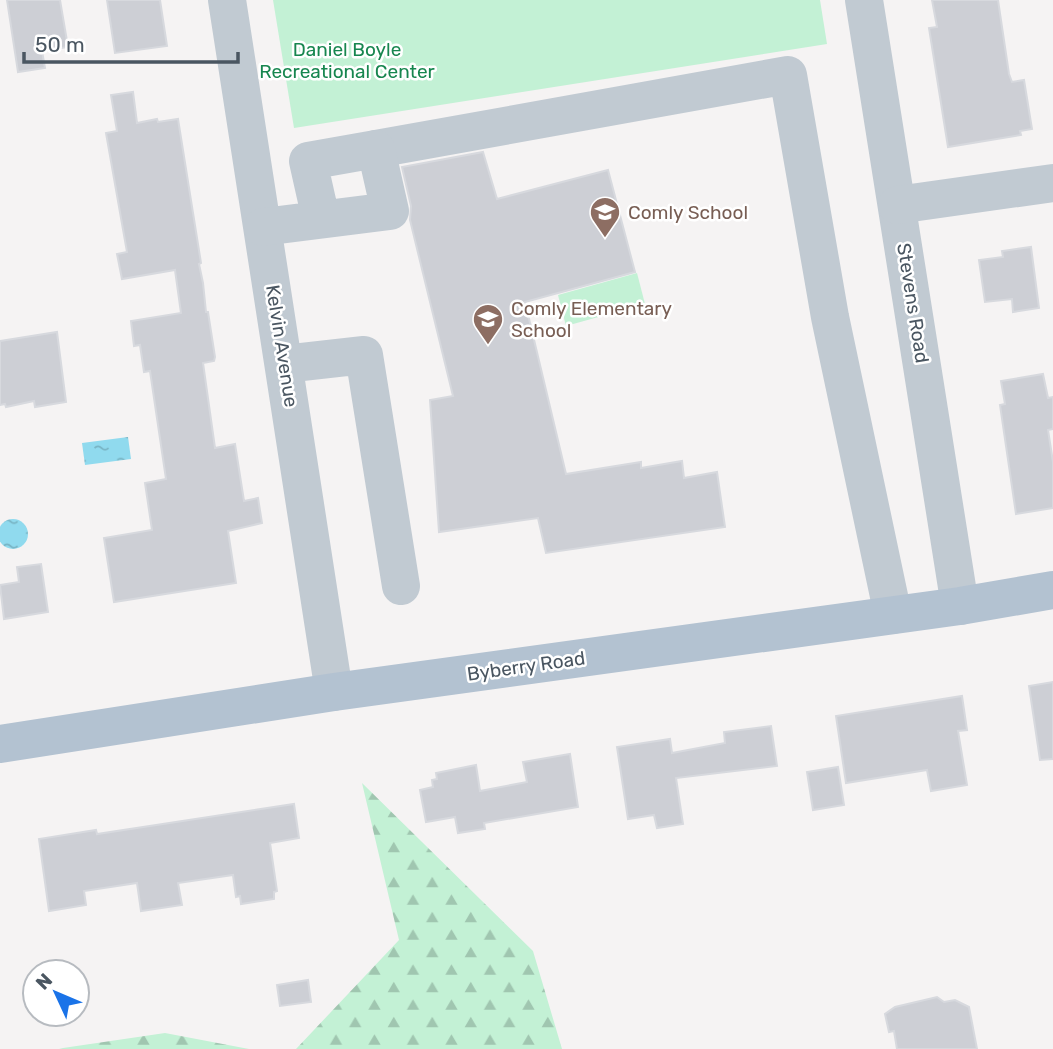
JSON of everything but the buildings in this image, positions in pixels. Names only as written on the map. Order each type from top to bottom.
[{"type":"main road","name":"Byberry Road","points":[[0,744],[334,692],[960,606],[1053,590]]},
{"type":"street","name":"Kelvin Avenue","points":[[227,0],[334,692]]},
{"type":"street","name":"Stevens Road","points":[[864,0],[960,606]]},
{"type":"street","points":[[321,219],[308,161],[788,75],[830,317],[892,615]]},
{"type":"street","points":[[263,227],[390,211],[376,149]]},
{"type":"street","points":[[897,205],[1053,183]]},
{"type":"street","points":[[284,363],[364,355],[401,586]]},
{"type":"green space","name":"Daniel Boyle Recreational Center","points":[[273,0],[820,0],[827,44],[294,128]]},
{"type":"green space","points":[[637,273],[645,304],[566,326],[558,295]]},
{"type":"green space","points":[[362,783],[533,951],[562,1049],[296,1049],[399,940]]},
{"type":"green space","points":[[165,1033],[249,1049],[59,1049],[63,1048]]},
{"type":"water","points":[[128,437],[131,459],[85,465],[82,443]]},
{"type":"water","points":[[13,519],[19,520],[27,528],[27,540],[19,548],[13,549],[7,548],[-1,540],[-2,534],[-1,528],[7,520]]},
{"type":"place","name":"Comly School","points":[[605,239]]},
{"type":"place","name":"Comly Elementary School","points":[[488,346]]}]
